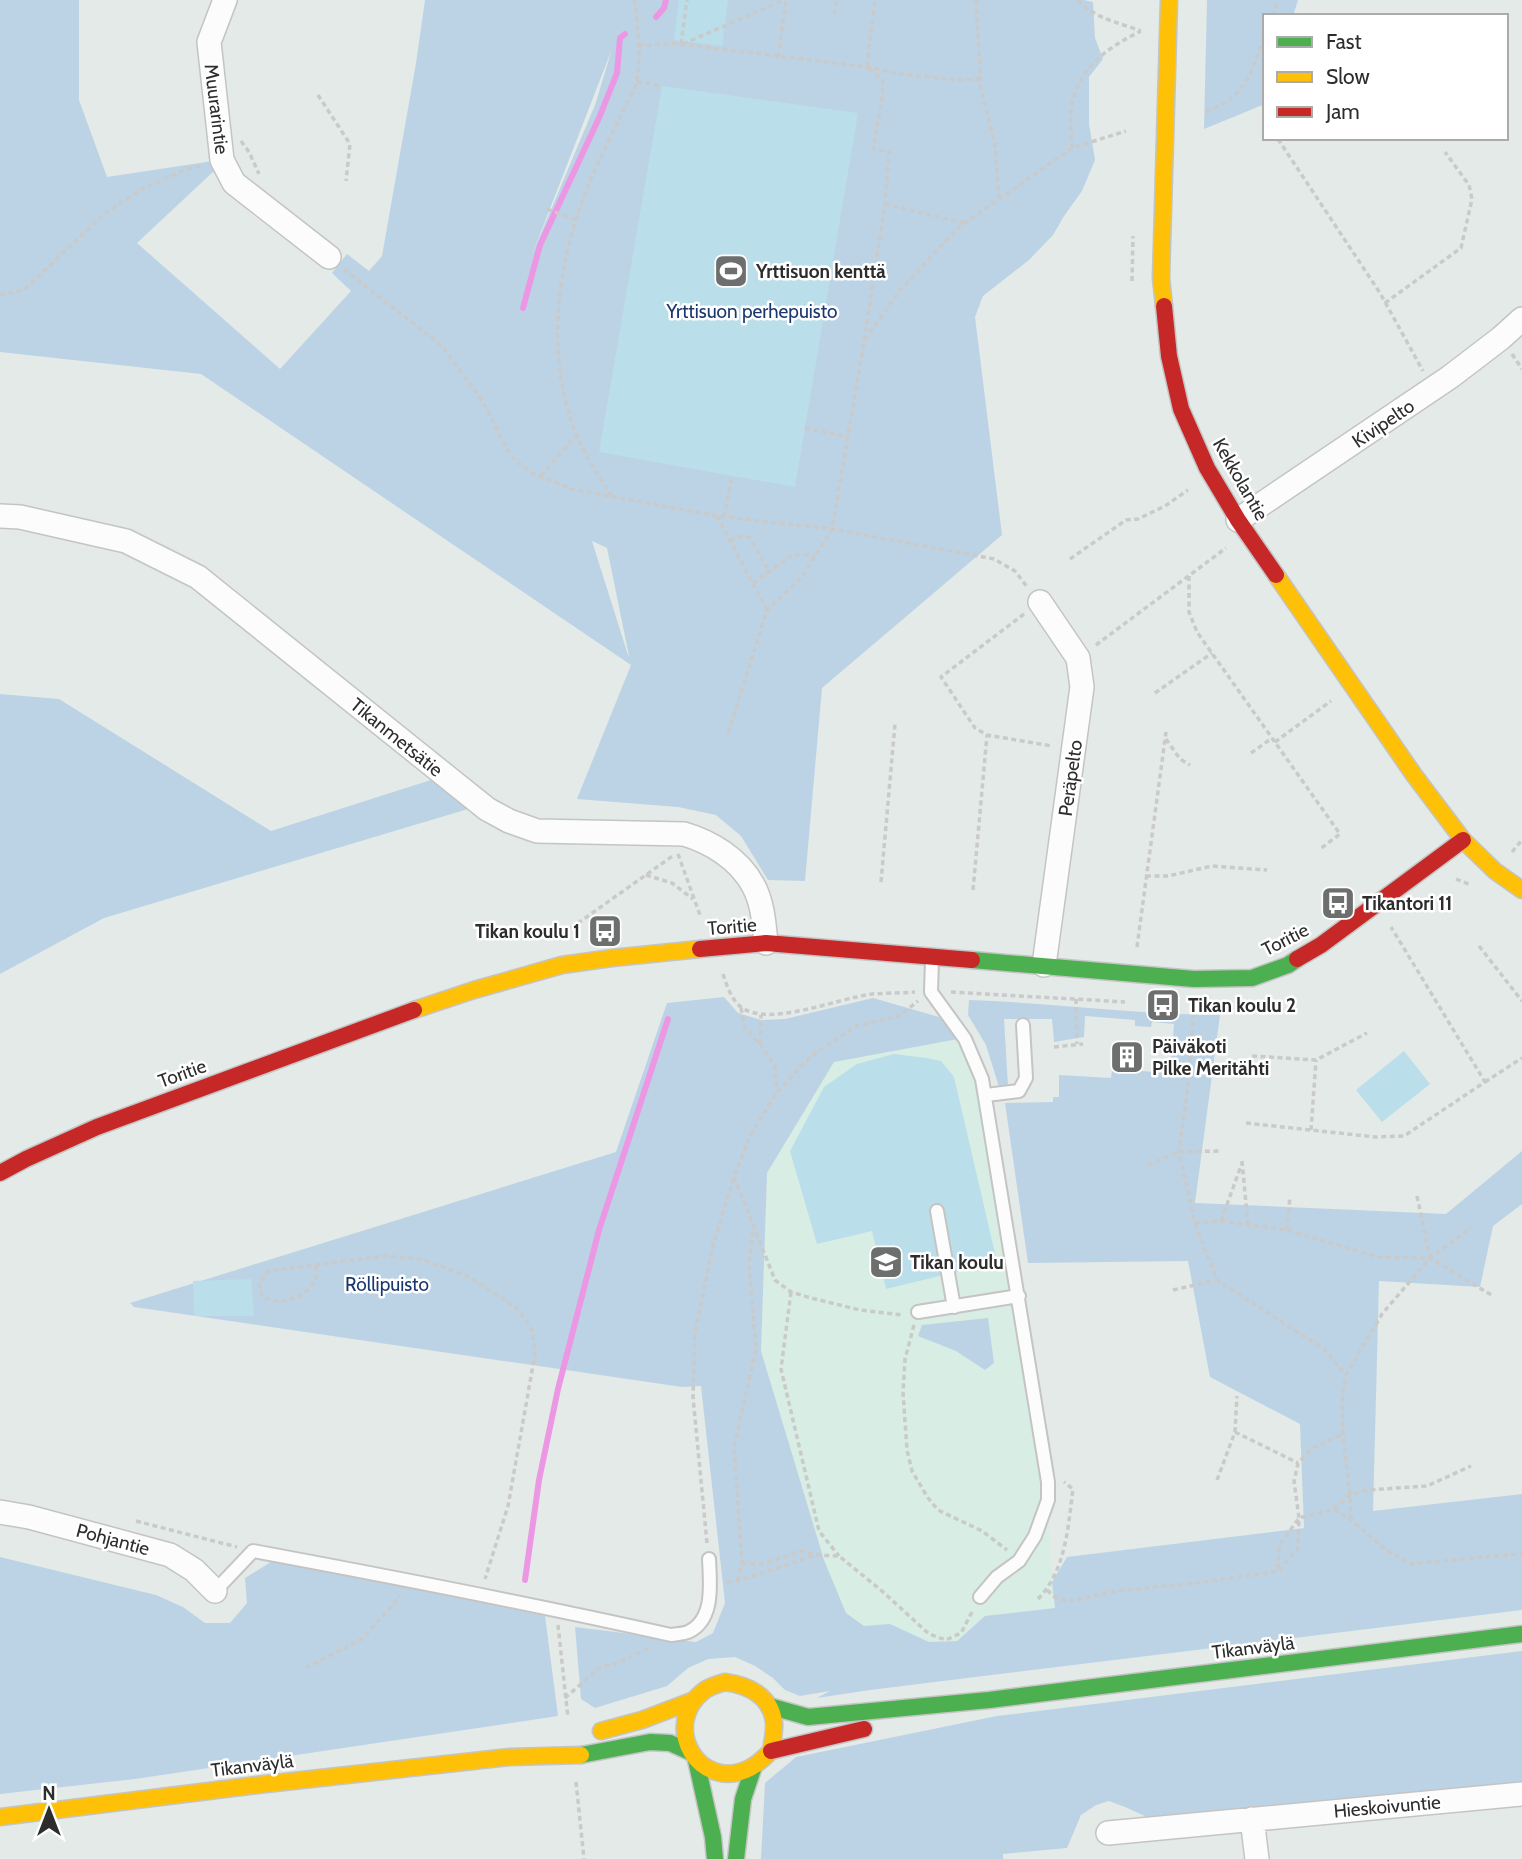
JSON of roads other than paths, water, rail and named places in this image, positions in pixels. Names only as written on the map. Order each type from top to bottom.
[{"type":"street","name":"Muurarintie","points":[[225,0],[209,42],[222,159],[234,183],[329,257]]},
{"type":"street","name":"Kekkolantie","points":[[1169,0],[1161,278],[1169,356],[1181,409],[1207,468],[1238,520],[1414,775],[1463,840],[1495,871],[1522,890]]},
{"type":"street","name":"Kivipelto","points":[[1238,520],[1433,388],[1501,338],[1522,319]]},
{"type":"street","name":"Tikanmetsätie","points":[[0,516],[20,517],[126,541],[198,578],[487,809],[509,821],[537,831],[680,844],[695,838],[718,849],[737,864],[753,884],[762,909],[766,943]]},
{"type":"street","name":"Peräpelto","points":[[1040,602],[1078,658],[1082,687],[1044,965]]},
{"type":"street","name":"Toritie","points":[[0,1173],[97,1126],[386,1020],[474,990],[562,965],[766,943],[1194,979],[1252,978],[1287,965],[1321,945],[1463,840]]},
{"type":"street","name":"Pohjantie","points":[[0,1512],[29,1517],[162,1553],[194,1570],[215,1591]]},
{"type":"street","name":"Tikanväylä","points":[[769,1706],[808,1717],[989,1700],[1522,1634]]},
{"type":"street","points":[[693,1756],[717,1772],[741,1772],[754,1766],[771,1751],[774,1722],[769,1706],[760,1695],[746,1686],[737,1683],[717,1684],[699,1693],[686,1712],[683,1727],[686,1743],[693,1756],[713,1837],[715,1859]]},
{"type":"street","name":"Tikanväylä","points":[[771,1751],[989,1700]]},
{"type":"street","name":"Tikanväylä","points":[[510,1757],[642,1720],[692,1701]]},
{"type":"street","name":"Tikanväylä","points":[[0,1817],[510,1757],[578,1756],[650,1742],[670,1743],[693,1756]]},
{"type":"street","points":[[736,1859],[743,1799],[754,1766]]},
{"type":"street","name":"Hieskoivuntie","points":[[1108,1833],[1522,1794]]},
{"type":"street","points":[[1252,1819],[1257,1859]]},
{"type":"lane","points":[[932,957],[931,992],[965,1039],[982,1079],[986,1096],[1048,1482],[1048,1500],[1035,1536],[1019,1561],[997,1577],[980,1597]]},
{"type":"lane","points":[[986,1096],[1019,1091],[1026,1078],[1023,1025]]},
{"type":"lane","points":[[937,1211],[954,1307]]},
{"type":"lane","points":[[918,1312],[1019,1296]]},
{"type":"lane","points":[[215,1591],[253,1551],[407,1579],[671,1635],[688,1632],[702,1621],[708,1608],[709,1559]]},
{"type":"waterway","points":[[656,17],[664,8],[666,0]]},
{"type":"waterway","points":[[523,308],[540,245],[617,73],[620,38],[625,34]]},
{"type":"waterway","points":[[525,1580],[539,1480],[558,1389],[599,1230],[668,1019]]},
{"type":"place","name":"Yrttisuon kenttä","points":[[731,271]]},
{"type":"place","name":"Tikantori 11","points":[[1338,903]]},
{"type":"place","name":"Tikan koulu 1","points":[[605,931]]},
{"type":"place","name":"Tikan koulu 2","points":[[1163,1005]]},
{"type":"place","name":"Päiväkoti Pilke Meritähti","points":[[1127,1057]]},
{"type":"place","name":"Tikan koulu","points":[[886,1262]]},
{"type":"park label","name":"Yrttisuon perhepuisto","points":[[752,311]]},
{"type":"park label","name":"Röllipuisto","points":[[387,1284]]}]
